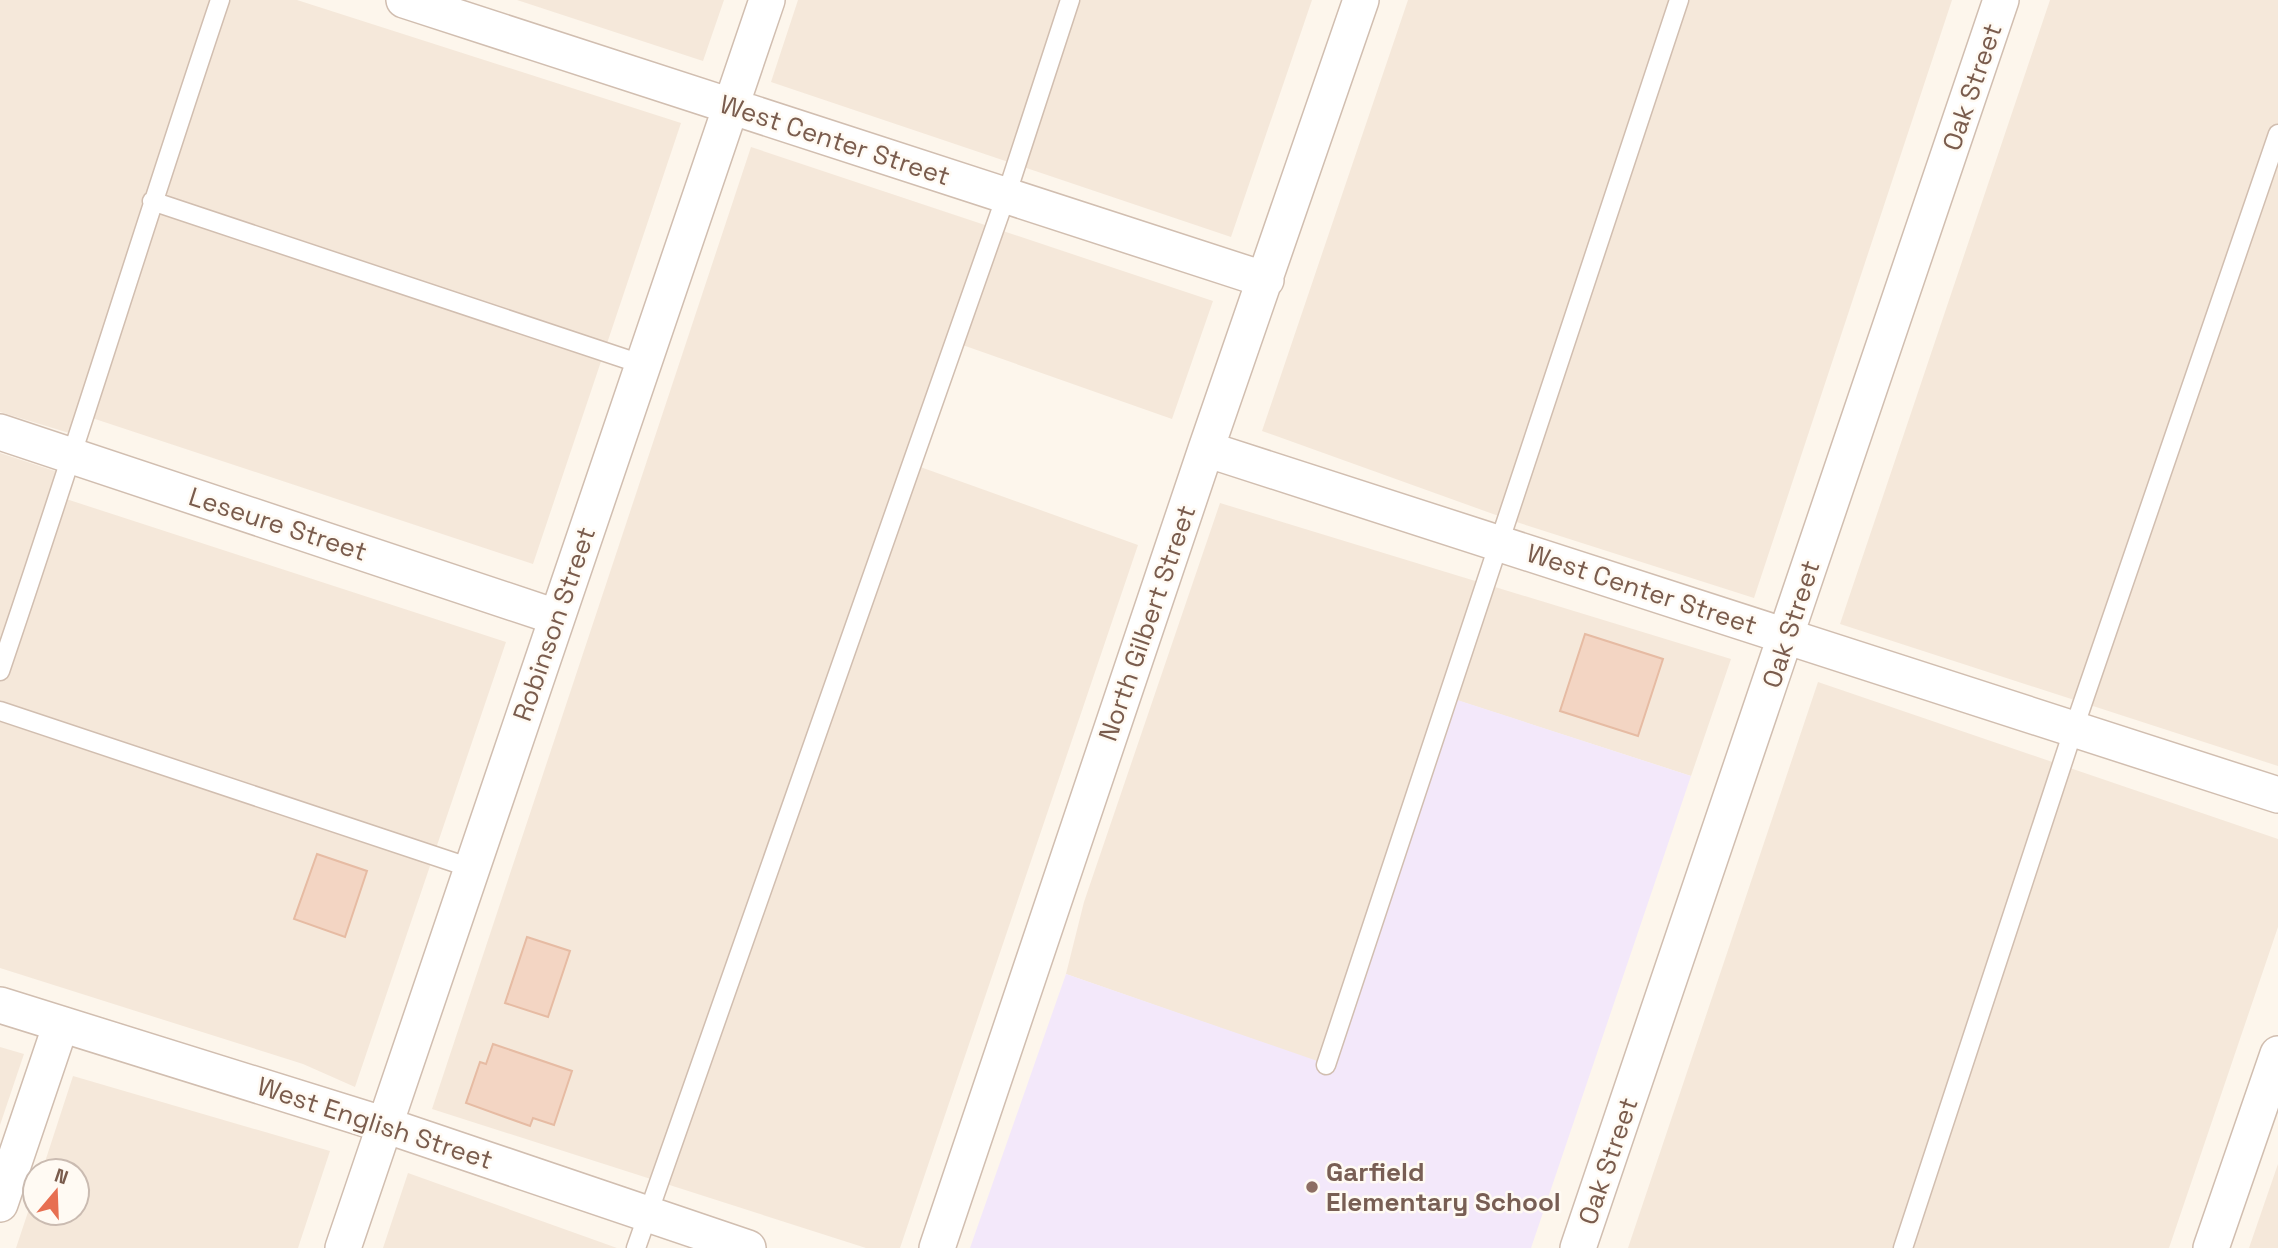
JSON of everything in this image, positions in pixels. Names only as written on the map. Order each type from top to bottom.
[{"type":"street","name":"West Center Street","points":[[404,0],[1266,280]]},
{"type":"street","name":"Robinson Street","points":[[343,1248],[767,0]]},
{"type":"street","name":"North Gilbert Street","points":[[937,1248],[1206,449],[1361,0]]},
{"type":"street","name":"Oak Street","points":[[1578,1248],[1788,636],[2001,0]]},
{"type":"street","name":"Leseure Street","points":[[0,432],[556,617]]},
{"type":"street","name":"West Center Street","points":[[1206,449],[2278,795]]},
{"type":"street","name":"West English Street","points":[[0,1005],[385,1125],[748,1248]]},
{"type":"street","points":[[0,1204],[61,1024]]},
{"type":"street","points":[[2211,1248],[2278,1054]]},
{"type":"lane","points":[[0,671],[73,456],[152,201],[220,0]]},
{"type":"lane","points":[[636,1248],[1006,196],[1070,0]]},
{"type":"lane","points":[[1326,1065],[1679,0]]},
{"type":"lane","points":[[1903,1248],[2074,728],[2278,134]]},
{"type":"lane","points":[[152,201],[641,365]]},
{"type":"lane","points":[[0,711],[471,867]]},
{"type":"shaded area","points":[[0,0],[297,0],[681,123],[533,564],[86,416],[79,436],[0,412]]},
{"type":"shaded area","points":[[517,0],[724,0],[703,61]]},
{"type":"shaded area","points":[[798,0],[1312,0],[1231,237],[771,82]]},
{"type":"shaded area","points":[[1408,0],[1952,0],[1754,598],[1507,519],[1262,431]]},
{"type":"shaded area","points":[[2050,0],[2278,0],[2278,766],[1840,624]]},
{"type":"shaded area","points":[[751,147],[1213,301],[1172,419],[954,342],[912,464],[1138,545],[900,1248],[866,1248],[432,1109]]},
{"type":"shaded area","points":[[0,453],[67,475],[60,497],[506,642],[355,1087],[303,1064],[0,968]]},
{"type":"shaded area","points":[[1220,503],[1731,659],[1691,776],[1447,697],[1326,1065],[1066,974],[1084,902]]},
{"type":"shaded area","points":[[1818,682],[2278,839],[2278,927],[2169,1248],[1628,1248]]},
{"type":"shaded area","points":[[1448,697],[1691,776],[1531,1248],[970,1248],[1066,974],[1326,1064]]},
{"type":"shaded area","points":[[0,1047],[24,1054],[0,1125]]},
{"type":"shaded area","points":[[73,1076],[330,1151],[298,1248],[16,1248],[23,1227],[91,1227],[91,1157],[47,1157]]},
{"type":"shaded area","points":[[2278,1164],[2278,1248],[2249,1248]]},
{"type":"shaded area","points":[[408,1173],[617,1248],[383,1248]]},
{"type":"building","points":[[1585,634],[1663,659],[1638,736],[1560,711]]},
{"type":"building","points":[[317,854],[367,871],[345,937],[294,919]]},
{"type":"building","points":[[527,937],[570,951],[548,1017],[505,1003]]},
{"type":"building","points":[[493,1044],[572,1071],[554,1125],[533,1118],[530,1126],[466,1103],[480,1062],[486,1064]]},
{"type":"place","name":"Garfield Elementary School","points":[[1312,1187]]}]
